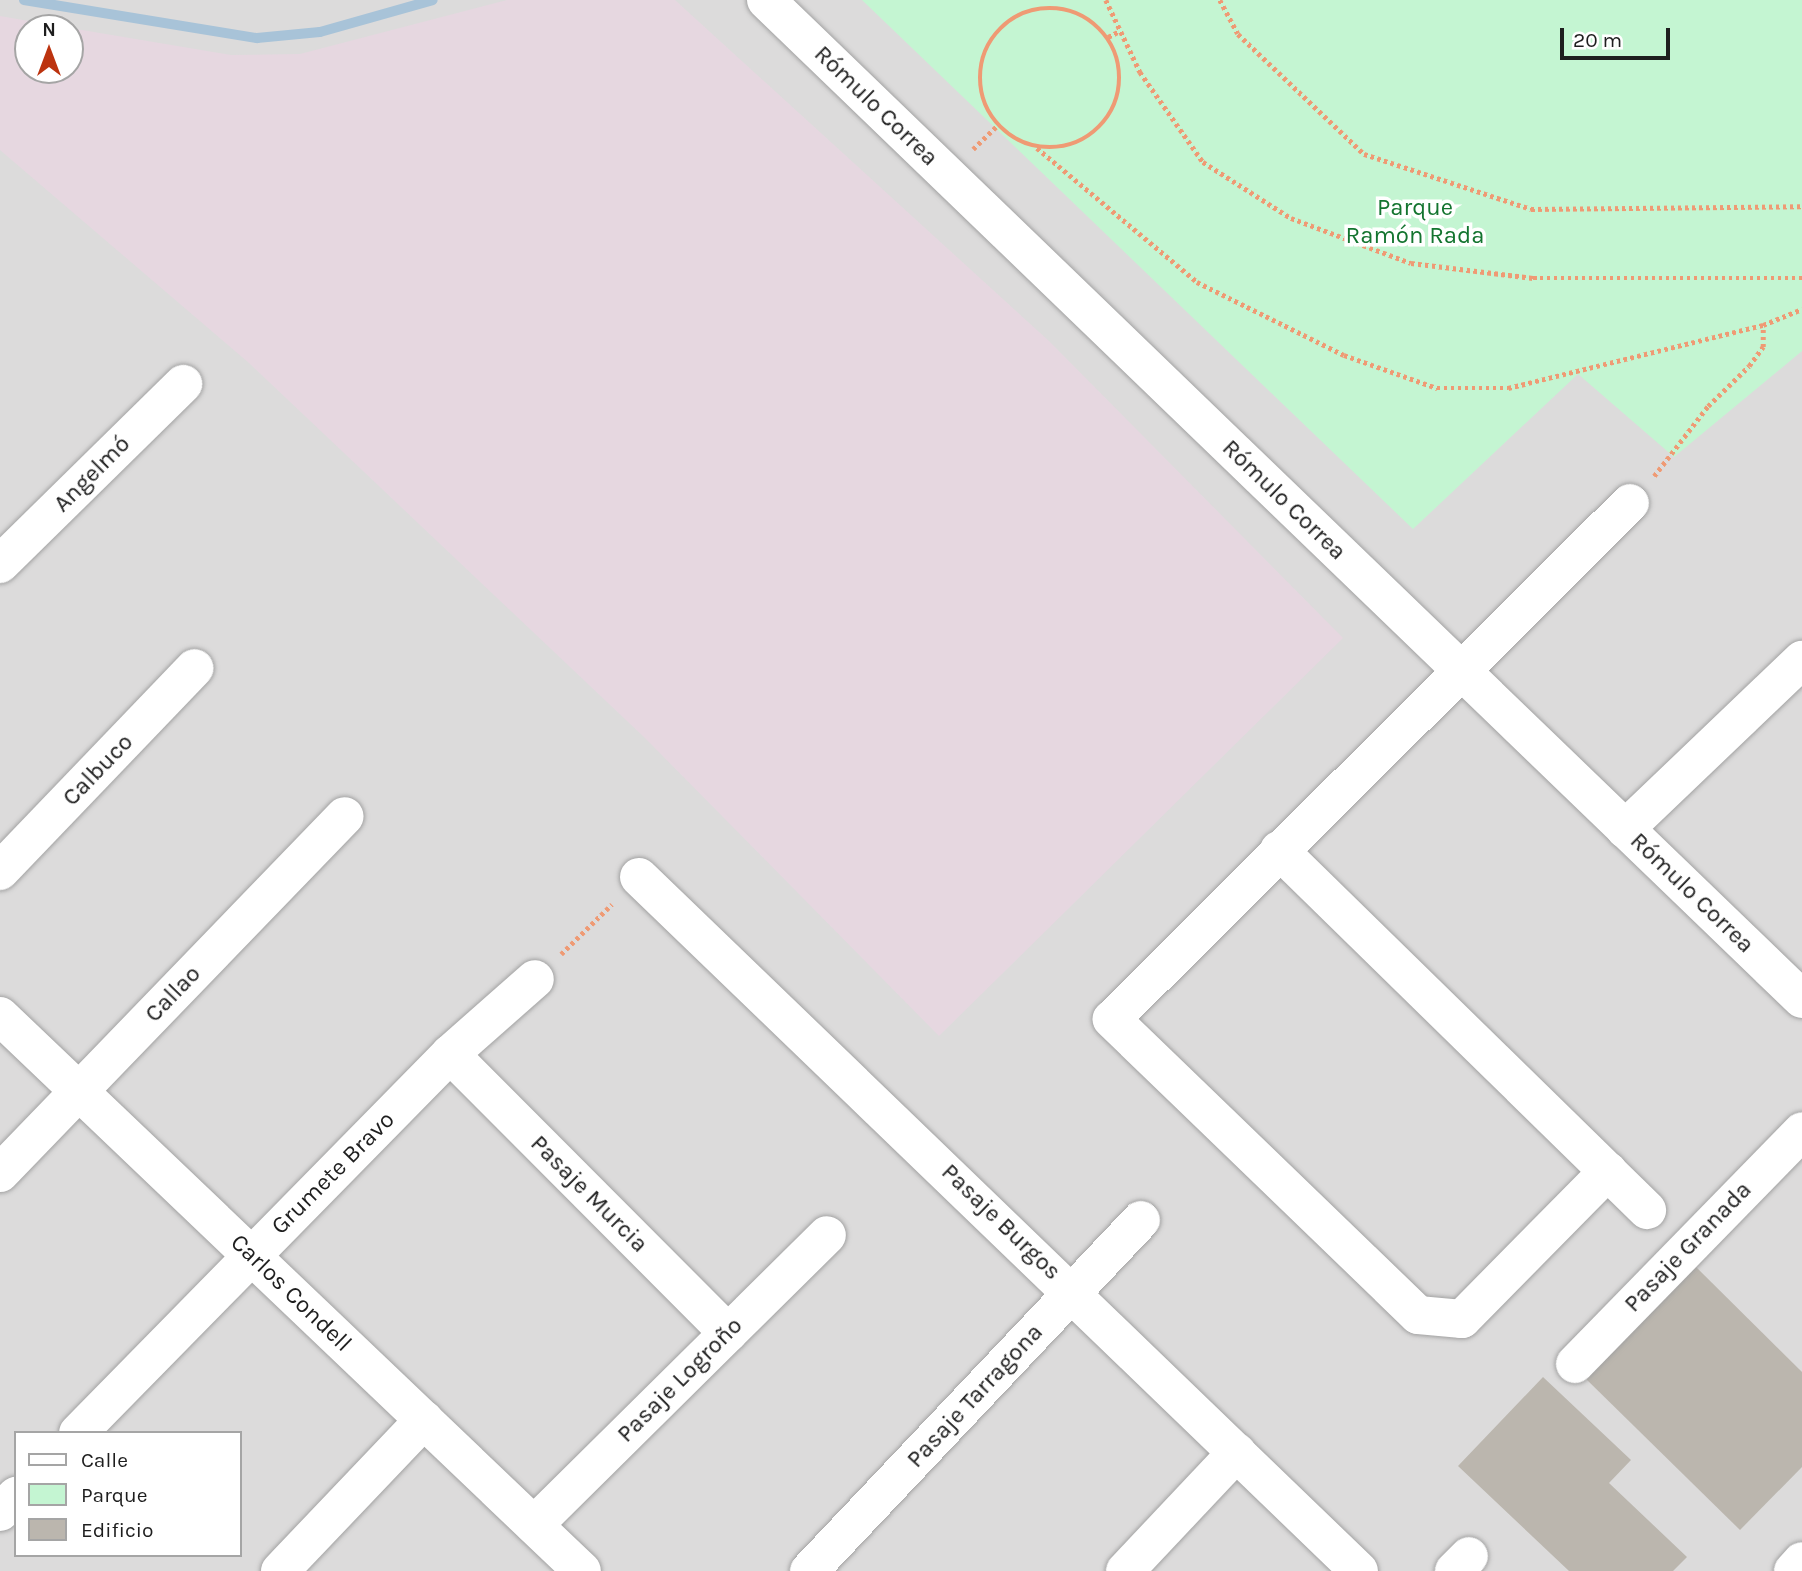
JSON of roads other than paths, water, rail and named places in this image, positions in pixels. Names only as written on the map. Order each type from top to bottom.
[{"type":"street","name":"Rómulo Correa","points":[[766,0],[1802,999]]},
{"type":"street","name":"Angelmó","points":[[0,564],[183,384]]},
{"type":"street","points":[[1608,1171],[1462,1319],[1418,1315],[1112,1018],[1460,669],[1630,503]]},
{"type":"street","points":[[1625,828],[1802,660]]},
{"type":"street","name":"Calbuco","points":[[0,871],[195,668]]},
{"type":"street","name":"Callao","points":[[0,1172],[345,816]]},
{"type":"street","points":[[1279,850],[1647,1210]]},
{"type":"street","name":"Pasaje Burgos","points":[[639,877],[1074,1291],[1359,1571]]},
{"type":"street","name":"Grumete Bravo","points":[[80,1431],[450,1055],[535,979]]},
{"type":"street","name":"Carlos Condell","points":[[0,1016],[582,1571]]},
{"type":"street","name":"Pasaje Murcia","points":[[450,1055],[728,1333]]},
{"type":"street","name":"Pasaje Granada","points":[[1575,1364],[1802,1131]]},
{"type":"street","name":"Pasaje Tarragona","points":[[809,1571],[1141,1220]]},
{"type":"street","name":"Pasaje Logroño","points":[[534,1525],[827,1235]]},
{"type":"street","points":[[281,1571],[424,1420]]},
{"type":"street","points":[[1125,1571],[1237,1452]]},
{"type":"street","points":[[0,1512],[14,1498]]},
{"type":"street","points":[[1793,1571],[1802,1561]]},
{"type":"waterway","points":[[24,0],[257,38],[320,32],[433,0]]},
{"type":"park label","name":"Parque Ramón Rada","points":[[1415,222]]}]
